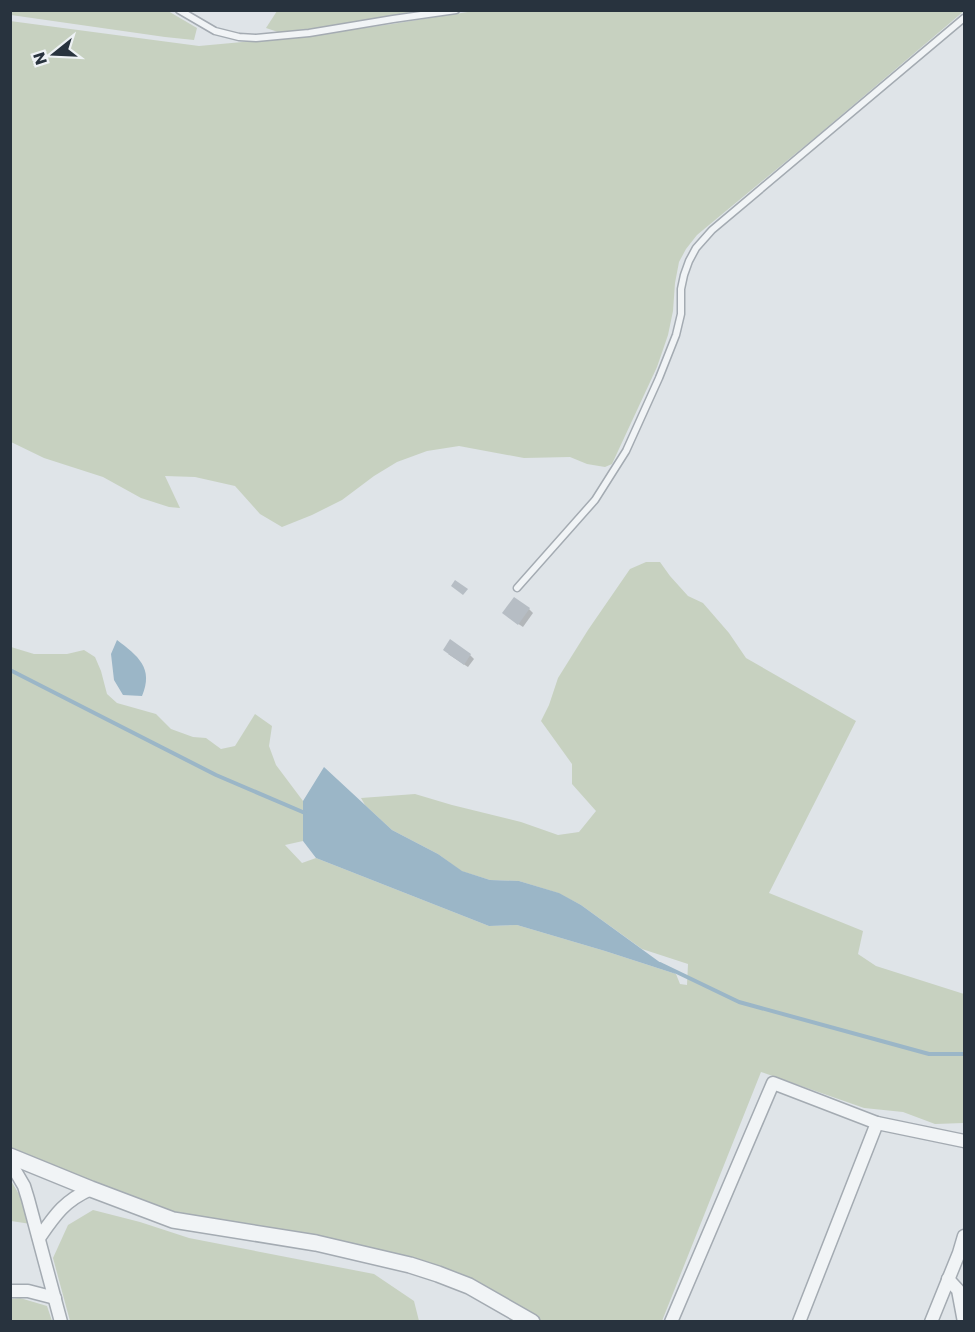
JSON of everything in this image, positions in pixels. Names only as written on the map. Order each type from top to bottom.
[{"type":"street","points":[[671,1322],[773,1083],[877,1123],[964,1141]]},
{"type":"street","points":[[799,1322],[877,1123]]},
{"type":"street","points":[[10,1155],[173,1220],[316,1244],[410,1265],[469,1286],[532,1322]]},
{"type":"street","points":[[10,1162],[24,1185],[61,1322]]},
{"type":"street","points":[[39,1238],[63,1206],[76,1196],[91,1189]]},
{"type":"street","points":[[931,1322],[948,1279],[962,1254],[964,1236]]},
{"type":"street","points":[[948,1279],[958,1290],[964,1322]]},
{"type":"street","points":[[10,1291],[28,1291],[55,1298]]},
{"type":"lane","points":[[179,10],[215,32],[256,38],[309,33],[456,10]]},
{"type":"lane","points":[[517,588],[596,500],[626,451],[676,335],[681,314],[681,289],[684,275],[696,248],[712,230],[964,18]]},
{"type":"green space","points":[[11,10],[168,11],[197,28],[194,40],[11,15]]},
{"type":"green space","points":[[277,11],[438,11],[281,33],[266,28]]},
{"type":"green space","points":[[474,11],[964,11],[697,235],[686,249],[679,262],[668,335],[657,367],[612,464],[605,467],[587,464],[570,457],[524,458],[459,446],[427,451],[397,462],[342,500],[282,527],[260,514],[235,486],[195,477],[165,476],[180,508],[169,507],[141,498],[103,477],[44,458],[11,442],[10,21],[199,46],[309,36]]},
{"type":"green space","points":[[646,562],[660,562],[688,596],[703,603],[729,633],[746,658],[856,721],[769,893],[863,931],[858,954],[876,966],[964,994],[964,1123],[935,1124],[903,1112],[864,1108],[761,1072],[662,1321],[540,1321],[472,1282],[177,1215],[11,1148],[11,647],[34,654],[67,654],[84,650],[95,657],[107,694],[117,703],[156,714],[171,729],[193,737],[206,738],[221,749],[235,746],[255,714],[272,726],[269,746],[276,765],[303,801],[303,841],[285,845],[302,863],[316,858],[489,926],[517,925],[605,951],[676,974],[680,984],[687,985],[688,964],[642,949],[581,905],[558,893],[519,881],[490,880],[461,871],[438,854],[392,830],[365,805],[361,798],[415,794],[521,822],[558,835],[579,832],[596,811],[572,784],[572,764],[541,721],[558,678],[588,630],[630,569]]},
{"type":"green space","points":[[10,1179],[20,1196],[31,1224],[11,1221]]},
{"type":"green space","points":[[93,1210],[189,1238],[374,1274],[414,1301],[419,1321],[70,1321],[53,1258],[68,1225]]},
{"type":"green space","points":[[20,1298],[47,1306],[52,1321],[11,1321],[11,1299]]},
{"type":"water","points":[[117,640],[137,657],[145,670],[146,678],[142,696],[123,695],[114,680],[111,654]]},
{"type":"water","points":[[324,767],[392,830],[438,854],[462,871],[490,880],[519,881],[559,893],[581,905],[676,974],[517,925],[489,926],[316,858],[303,841],[303,801]]},
{"type":"building","points":[[455,580],[468,589],[463,595],[451,586]]},
{"type":"building","points":[[514,597],[530,608],[518,625],[502,613]]},
{"type":"building","points":[[450,639],[471,654],[464,665],[443,650]]},
{"type":"waterway","points":[[10,670],[216,775],[305,813]]},
{"type":"waterway","points":[[660,964],[739,1002],[929,1054],[964,1054]]}]
